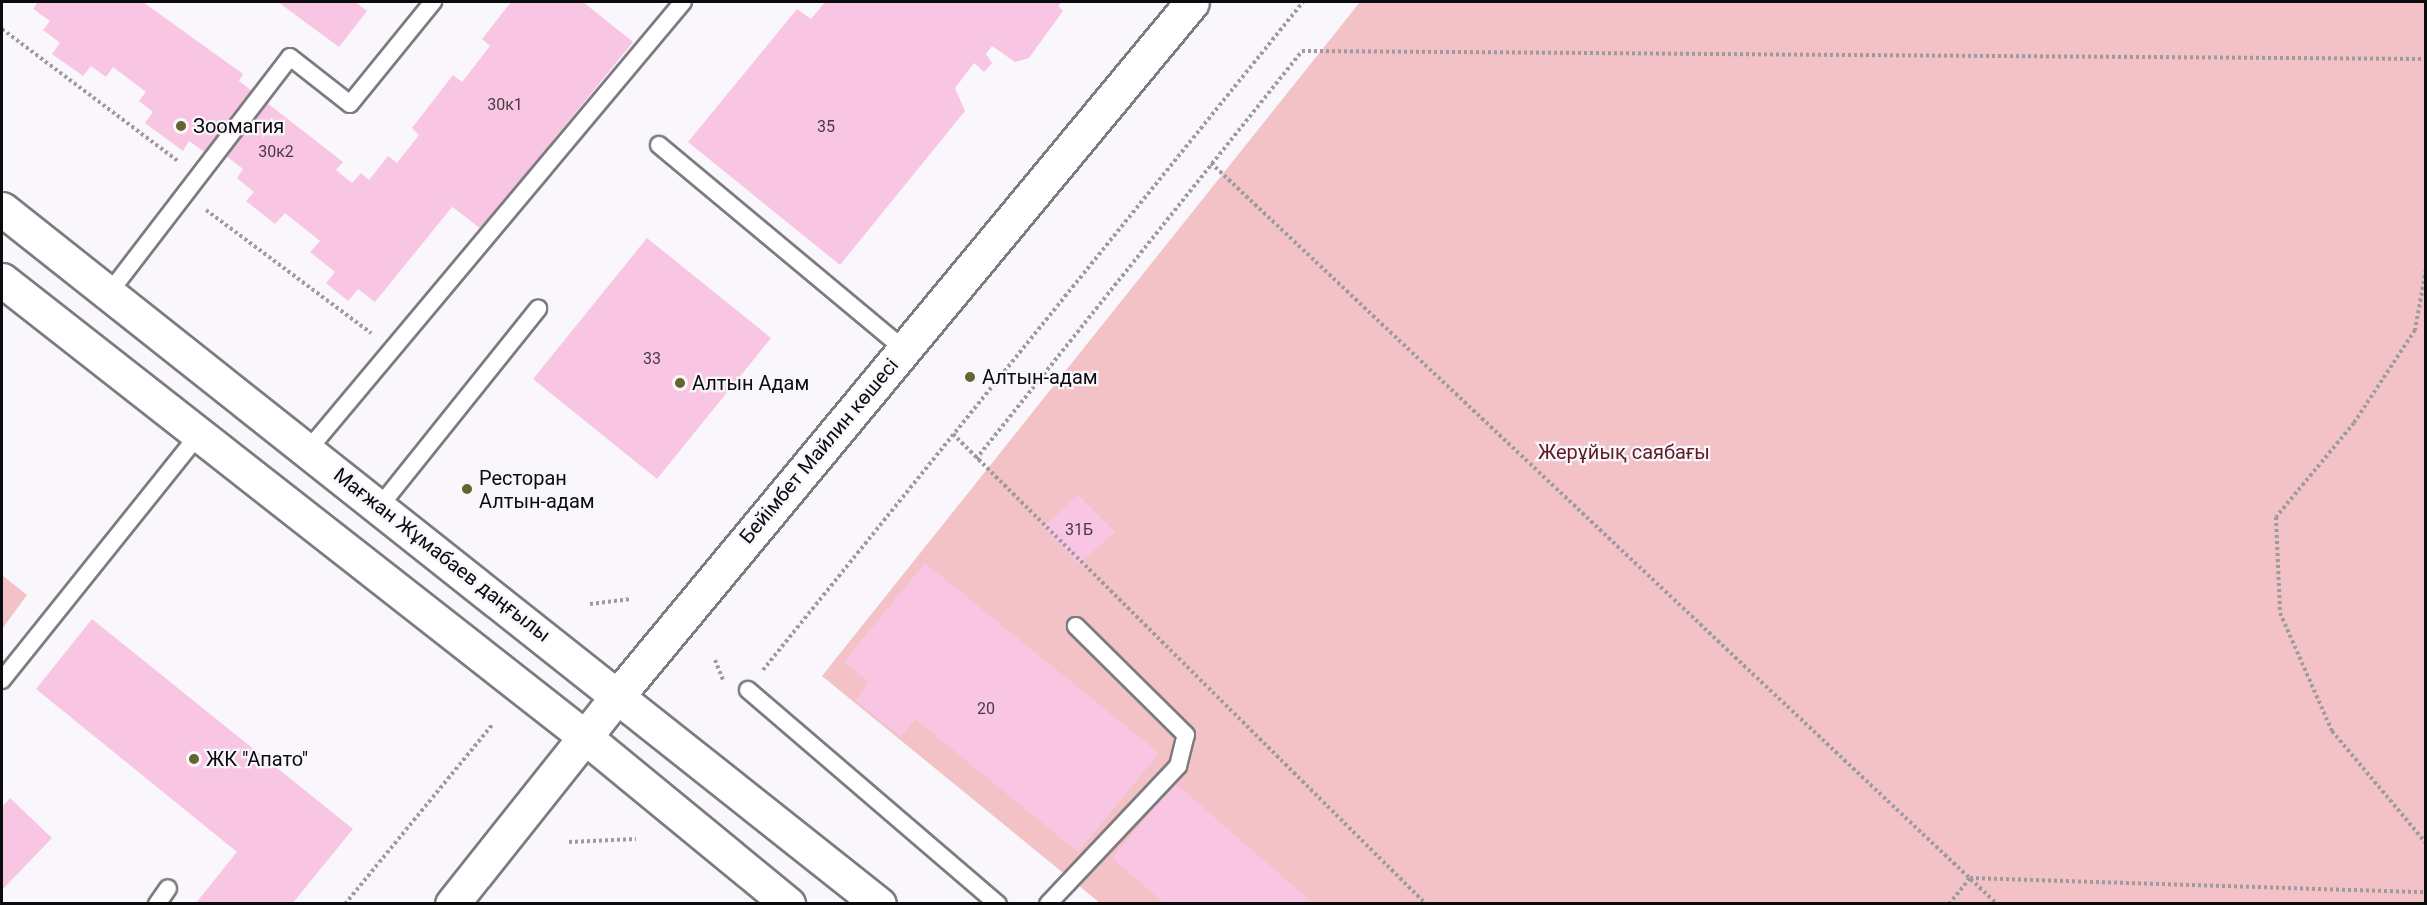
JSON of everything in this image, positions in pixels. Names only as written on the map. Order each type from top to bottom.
[{"type":"main road","name":"Бейімбет Майлин көшесі","points":[[452,903],[619,694],[1192,2]]},
{"type":"main road","name":"Мағжан Жұмабаев даңғылы","points":[[2,209],[619,694],[879,903]]},
{"type":"main road","points":[[2,280],[585,737],[788,903]]},
{"type":"lane","points":[[109,293],[290,57],[350,104],[433,2]]},
{"type":"lane","points":[[308,450],[683,2]]},
{"type":"lane","points":[[659,145],[904,349]]},
{"type":"lane","points":[[380,506],[538,309]]},
{"type":"lane","points":[[2,680],[198,435]]},
{"type":"lane","points":[[1048,903],[1178,766],[1186,735],[1076,626]]},
{"type":"lane","points":[[748,690],[998,903]]},
{"type":"lane","points":[[157,903],[168,888]]},
{"type":"path","points":[[748,690],[1303,2]]},
{"type":"path","points":[[976,459],[1295,57],[1311,50],[2426,59]]},
{"type":"path","points":[[1211,163],[1997,903]]},
{"type":"path","points":[[2426,268],[2415,330],[2354,423],[2276,517],[2280,613],[2331,731],[2426,843]]},
{"type":"path","points":[[953,434],[1426,903]]},
{"type":"path","points":[[590,604],[631,599]]},
{"type":"path","points":[[345,903],[492,725]]},
{"type":"path","points":[[569,842],[636,839]]},
{"type":"path","points":[[1970,878],[2426,892]]},
{"type":"path","points":[[1949,903],[1970,878]]},
{"type":"green space","name":"Жерұйық саябағы","points":[[1360,2],[2425,2],[2425,903],[1100,903],[822,676]]},
{"type":"green space","points":[[2,575],[27,595],[2,629]]},
{"type":"building","points":[[38,2],[143,2],[243,74],[239,81],[343,162],[336,170],[352,183],[361,173],[369,180],[388,156],[397,163],[419,135],[412,128],[453,75],[462,82],[490,46],[482,39],[511,2],[583,2],[633,42],[481,229],[446,202],[452,207],[375,302],[358,289],[348,301],[326,283],[335,272],[310,252],[320,241],[285,213],[275,224],[246,201],[254,192],[237,178],[243,169],[212,145],[206,153],[189,141],[183,151],[145,123],[153,112],[139,101],[146,92],[113,67],[106,77],[91,66],[83,76],[52,54],[60,43],[43,30],[50,21],[33,9]]},
{"type":"building","points":[[278,2],[355,2],[367,11],[339,47]]},
{"type":"building","points":[[825,2],[1062,2],[1058,6],[1063,11],[1029,58],[1015,62],[992,46],[986,54],[992,63],[984,72],[974,63],[955,88],[965,111],[840,265],[688,142],[797,9],[811,19]]},
{"type":"building","points":[[647,238],[771,338],[657,479],[533,379]]},
{"type":"building","points":[[1078,495],[1115,532],[1079,564],[1043,527]]},
{"type":"building","points":[[925,563],[1159,753],[1078,852],[915,719],[901,737],[855,700],[869,682],[844,662]]},
{"type":"building","name":"ЖК \"Апато\"","points":[[92,619],[353,829],[292,904],[195,904],[237,852],[36,689]]},
{"type":"building","points":[[1175,783],[1314,904],[1165,904],[1112,858]]},
{"type":"building","points":[[10,798],[52,838],[2,890],[2,807]]},
{"type":"place","name":"Зоомагия","points":[[181,126]]},
{"type":"place","name":"Алтын-адам","points":[[970,377]]},
{"type":"place","name":"Алтын Адам","points":[[680,383]]},
{"type":"place","name":"Ресторан Алтын-адам","points":[[467,489]]},
{"type":"place","name":"ЖК \"Апато\"","points":[[194,759]]}]
